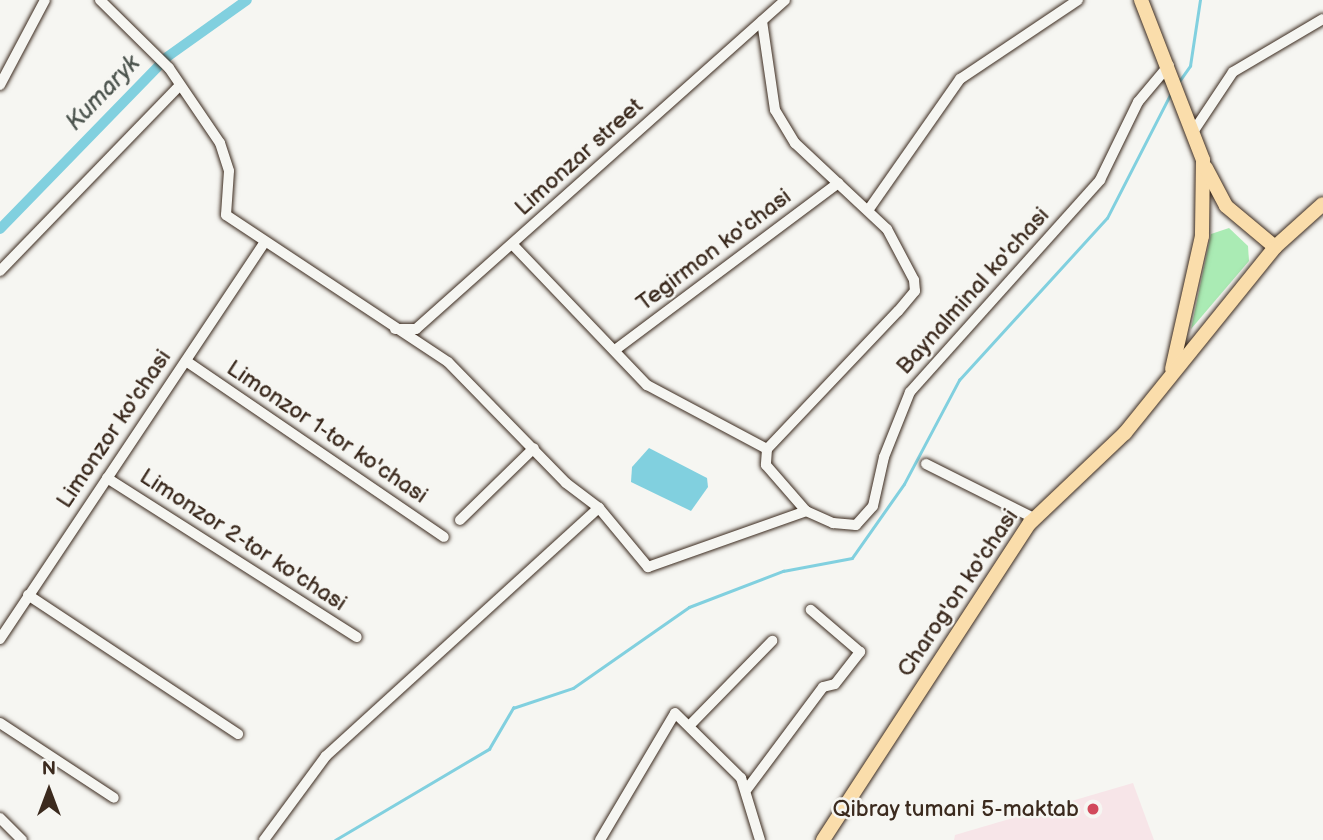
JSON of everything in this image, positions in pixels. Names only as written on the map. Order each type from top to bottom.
[{"type":"main road","points":[[1141,0],[1203,160],[1226,206],[1275,247]]},
{"type":"main road","points":[[1169,377],[1202,236],[1203,160]]},
{"type":"main road","name":"Charog'on ko'chasi","points":[[823,840],[1034,518],[1125,433],[1275,247],[1323,204]]},
{"type":"street","points":[[0,85],[45,0]]},
{"type":"street","points":[[100,0],[169,68],[178,86],[228,158],[226,215],[264,243],[448,362],[599,508],[648,566],[806,511],[765,465],[766,449],[647,385],[513,245]]},
{"type":"street","name":"Limonzar street","points":[[394,329],[416,329],[785,0]]},
{"type":"street","points":[[869,209],[960,79],[1077,0]]},
{"type":"street","points":[[1193,132],[1233,72],[1323,19]]},
{"type":"street","name":"Baynalminal ko'chasi","points":[[762,21],[775,110],[795,143],[869,209],[903,251],[915,290],[766,449]]},
{"type":"street","name":"Baynalminal ko'chasi","points":[[806,511],[856,525],[873,506],[884,457],[910,392],[1100,180],[1138,102],[1170,72]]},
{"type":"street","points":[[0,271],[178,86]]},
{"type":"street","name":"Tegirmon ko'chasi","points":[[615,350],[838,183]]},
{"type":"street","name":"Limonzor ko'chasi","points":[[0,639],[264,243]]},
{"type":"street","name":"Limonzor 1-tor ko'chasi","points":[[186,362],[444,537]]},
{"type":"street","points":[[460,520],[534,448]]},
{"type":"street","points":[[926,464],[1034,518]]},
{"type":"street","name":"Limonzor 2-tor ko'chasi","points":[[107,478],[357,637]]},
{"type":"street","points":[[264,840],[326,756],[599,508]]},
{"type":"street","points":[[28,595],[238,734]]},
{"type":"street","points":[[747,789],[823,687],[835,684],[860,652],[811,610]]},
{"type":"street","points":[[692,723],[772,641]]},
{"type":"street","points":[[600,840],[670,714],[692,723],[747,789],[760,840]]},
{"type":"street","points":[[0,723],[114,798]]},
{"type":"street","points":[[0,818],[22,840]]},
{"type":"shaded area","name":"Qibray tumani 5-maktab","points":[[1133,783],[1154,840],[954,840],[955,835]]},
{"type":"green space","points":[[1229,228],[1248,246],[1249,261],[1191,329],[1211,234]]},
{"type":"water","points":[[649,448],[707,478],[708,487],[691,511],[631,482],[632,467]]},
{"type":"waterway","name":"Kumaryk","points":[[0,229],[167,57],[247,0]]},
{"type":"waterway","points":[[1178,83],[1190,66],[1200,0]]},
{"type":"waterway","points":[[335,840],[489,749],[513,708],[573,688],[689,607],[783,571],[852,558],[904,484],[959,380],[1107,218],[1170,95]]},
{"type":"place","name":"Qibray tumani 5-maktab","points":[[1093,809]]}]
